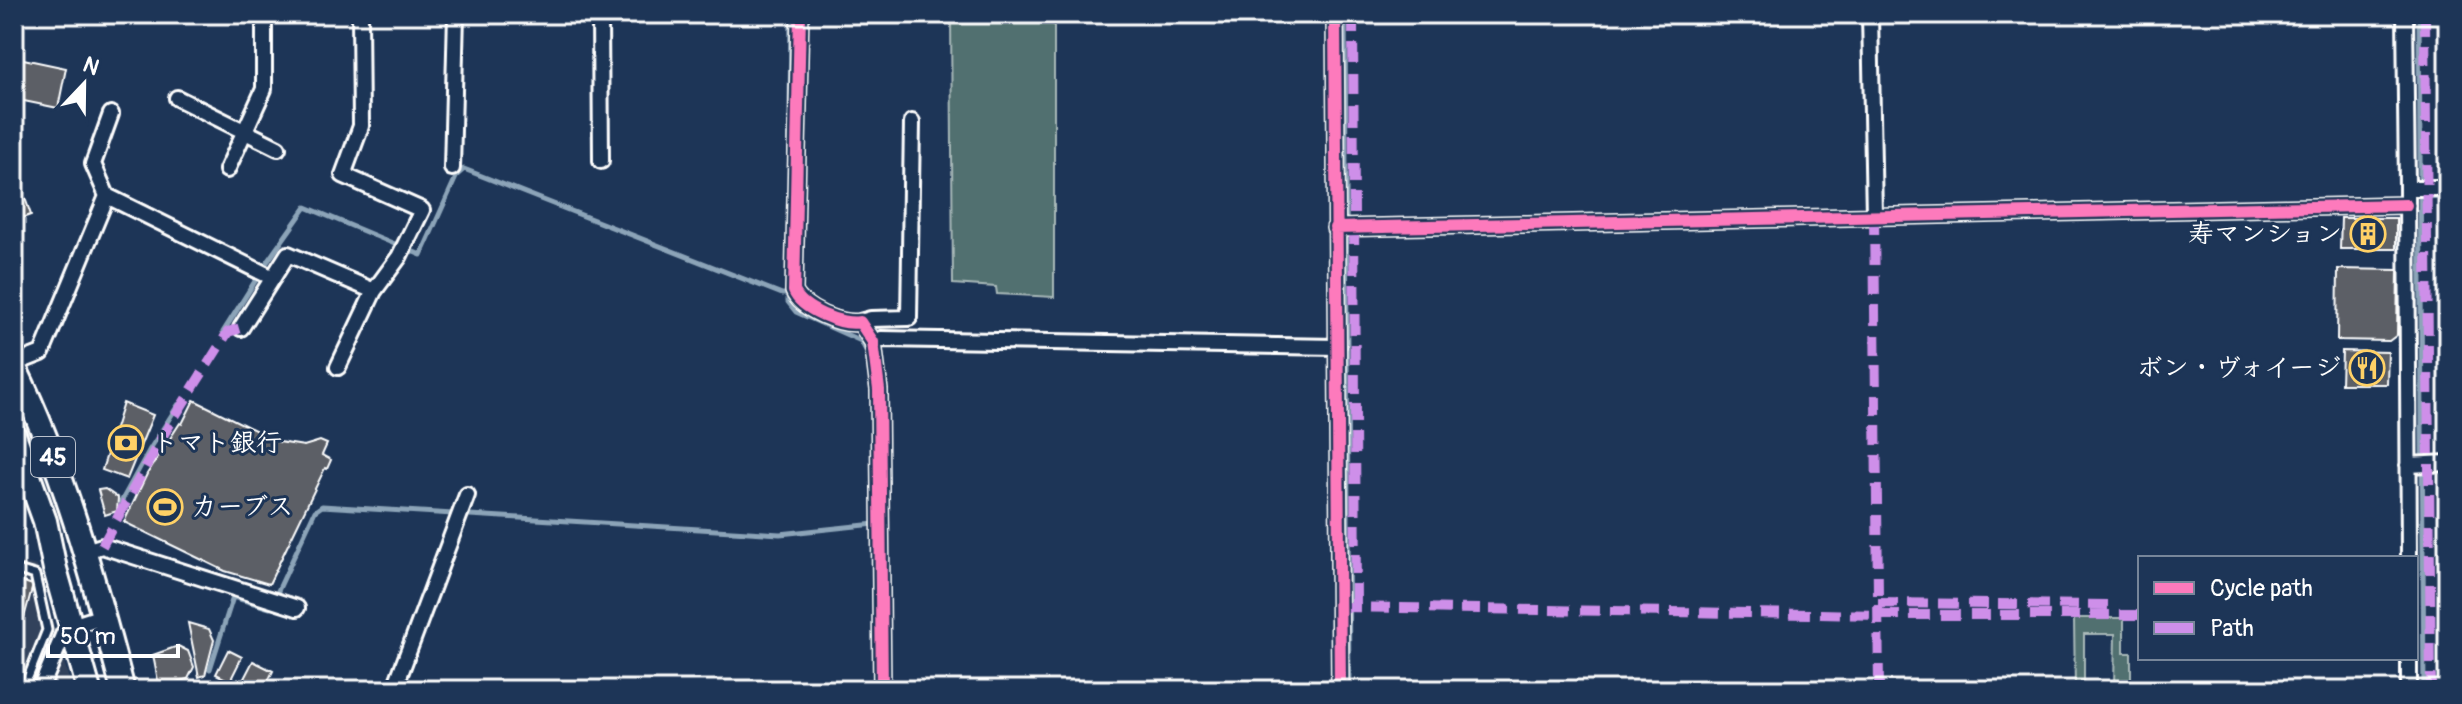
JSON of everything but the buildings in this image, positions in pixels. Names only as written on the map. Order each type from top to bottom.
[{"type":"main road","name":"45","points":[[14,365],[39,417],[85,551],[123,690]]},
{"type":"main road","name":"45","points":[[14,435],[45,521],[45,572],[72,626],[89,690]]},
{"type":"street","points":[[227,170],[264,89],[264,14]]},
{"type":"street","points":[[338,367],[374,291],[403,249],[422,210],[343,175],[361,126],[360,14]]},
{"type":"street","points":[[452,168],[456,14]]},
{"type":"street","points":[[600,14],[601,161]]},
{"type":"street","points":[[800,14],[794,291],[805,306],[881,339],[1338,347]]},
{"type":"street","points":[[1335,14],[1342,228],[1338,347],[1340,690]]},
{"type":"street","points":[[1870,14],[1874,215]]},
{"type":"street","points":[[2405,14],[2415,189],[2406,205],[2418,464],[2409,556]]},
{"type":"street","points":[[177,98],[278,148]]},
{"type":"street","points":[[111,114],[93,164],[107,196],[265,274]]},
{"type":"street","points":[[882,690],[879,390],[867,334],[871,319],[909,318],[912,122]]},
{"type":"street","points":[[2415,189],[2448,188]]},
{"type":"street","points":[[14,365],[42,353],[107,196]]},
{"type":"street","points":[[1342,228],[2406,205]]},
{"type":"street","points":[[241,328],[265,274],[288,254],[374,291]]},
{"type":"street","points":[[2418,464],[2448,463]]},
{"type":"street","points":[[394,690],[467,495]]},
{"type":"street","points":[[85,551],[102,546],[297,608]]},
{"type":"street","points":[[40,690],[64,633],[72,626],[103,616]]},
{"type":"street","points":[[2409,660],[2409,690]]},
{"type":"lane","points":[[14,569],[45,572],[47,630],[23,690]]},
{"type":"lane","points":[[36,656],[49,664]]},
{"type":"shaded area","points":[[14,560],[37,566],[72,690],[14,690]]},
{"type":"green space","points":[[951,14],[1054,14],[1054,297],[997,294],[996,287],[953,284]]},
{"type":"green space","points":[[2074,618],[2124,618],[2124,653],[2131,653],[2131,690],[2075,690]],"holes":[[[2084,634],[2115,634],[2114,687],[2084,687]]]},
{"type":"waterway","points":[[791,14],[788,302],[796,312],[861,341],[875,332],[886,333]]},
{"type":"waterway","points":[[1345,14],[1349,690]]},
{"type":"waterway","points":[[2419,14],[2424,690]]},
{"type":"waterway","points":[[223,332],[306,207],[421,255],[457,175],[464,169],[786,294]]},
{"type":"waterway","points":[[2420,197],[2448,196]]},
{"type":"waterway","points":[[861,341],[870,358]]},
{"type":"waterway","points":[[121,502],[178,405]]},
{"type":"waterway","points":[[210,669],[233,597],[270,608],[315,511],[322,506],[780,534],[875,524]]},
{"type":"marked path","points":[[1353,14],[1356,607]]},
{"type":"marked path","points":[[2425,14],[2431,690]]},
{"type":"marked path","points":[[1874,215],[1879,690]]},
{"type":"marked path","points":[[102,546],[162,437],[228,332],[241,328]]},
{"type":"marked path","points":[[1878,603],[2118,605]]},
{"type":"marked path","points":[[1340,607],[1879,615],[2138,615]]},
{"type":"cycle path","points":[[800,14],[794,291],[805,304],[823,315],[852,323],[860,322],[873,342],[879,390],[882,690]]},
{"type":"cycle path","points":[[1335,14],[1340,690]]},
{"type":"cycle path","points":[[1335,228],[2406,205]]},
{"type":"place","name":"寿マンション","points":[[2368,234]]},
{"type":"place","name":"ボン・ヴォイージ","points":[[2367,368]]},
{"type":"place","name":"トマト銀行","points":[[126,443]]},
{"type":"place","name":"カーブス","points":[[165,507]]}]
